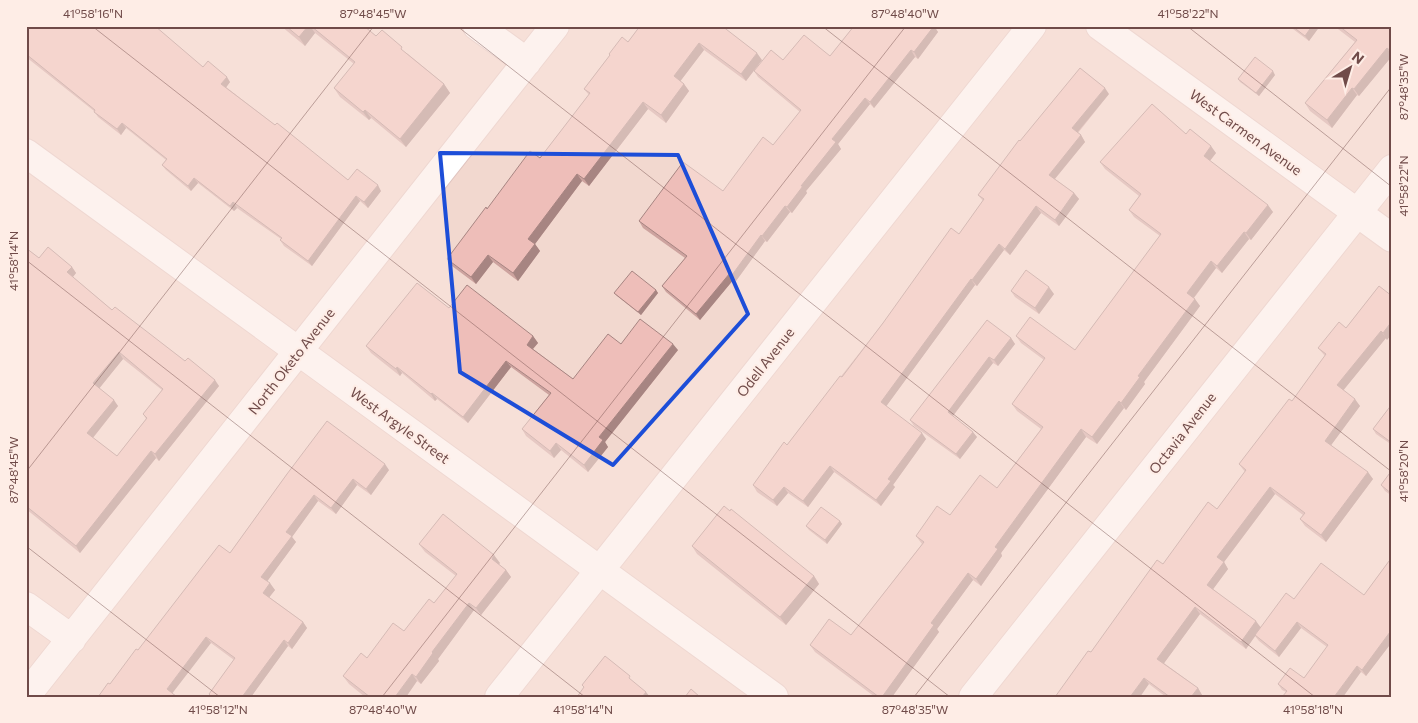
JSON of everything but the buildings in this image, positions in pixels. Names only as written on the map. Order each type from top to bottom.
[{"type":"street","points":[[477,26],[527,62]]},
{"type":"street","name":"North Oketo Avenue","points":[[26,696],[555,26]]},
{"type":"street","name":"Odell Avenue","points":[[499,697],[1032,26]]},
{"type":"street","name":"West Carmen Avenue","points":[[1100,26],[1392,238]]},
{"type":"street","name":"West Argyle Street","points":[[26,153],[774,697]]},
{"type":"street","name":"Octavia Avenue","points":[[973,697],[1392,169]]},
{"type":"street","points":[[26,606],[72,639]]},
{"type":"highlighted area","points":[[440,153],[678,155],[748,314],[613,465],[460,372]]},
{"type":"shaded area","points":[[26,26],[1392,26],[1392,697],[26,697]]}]
